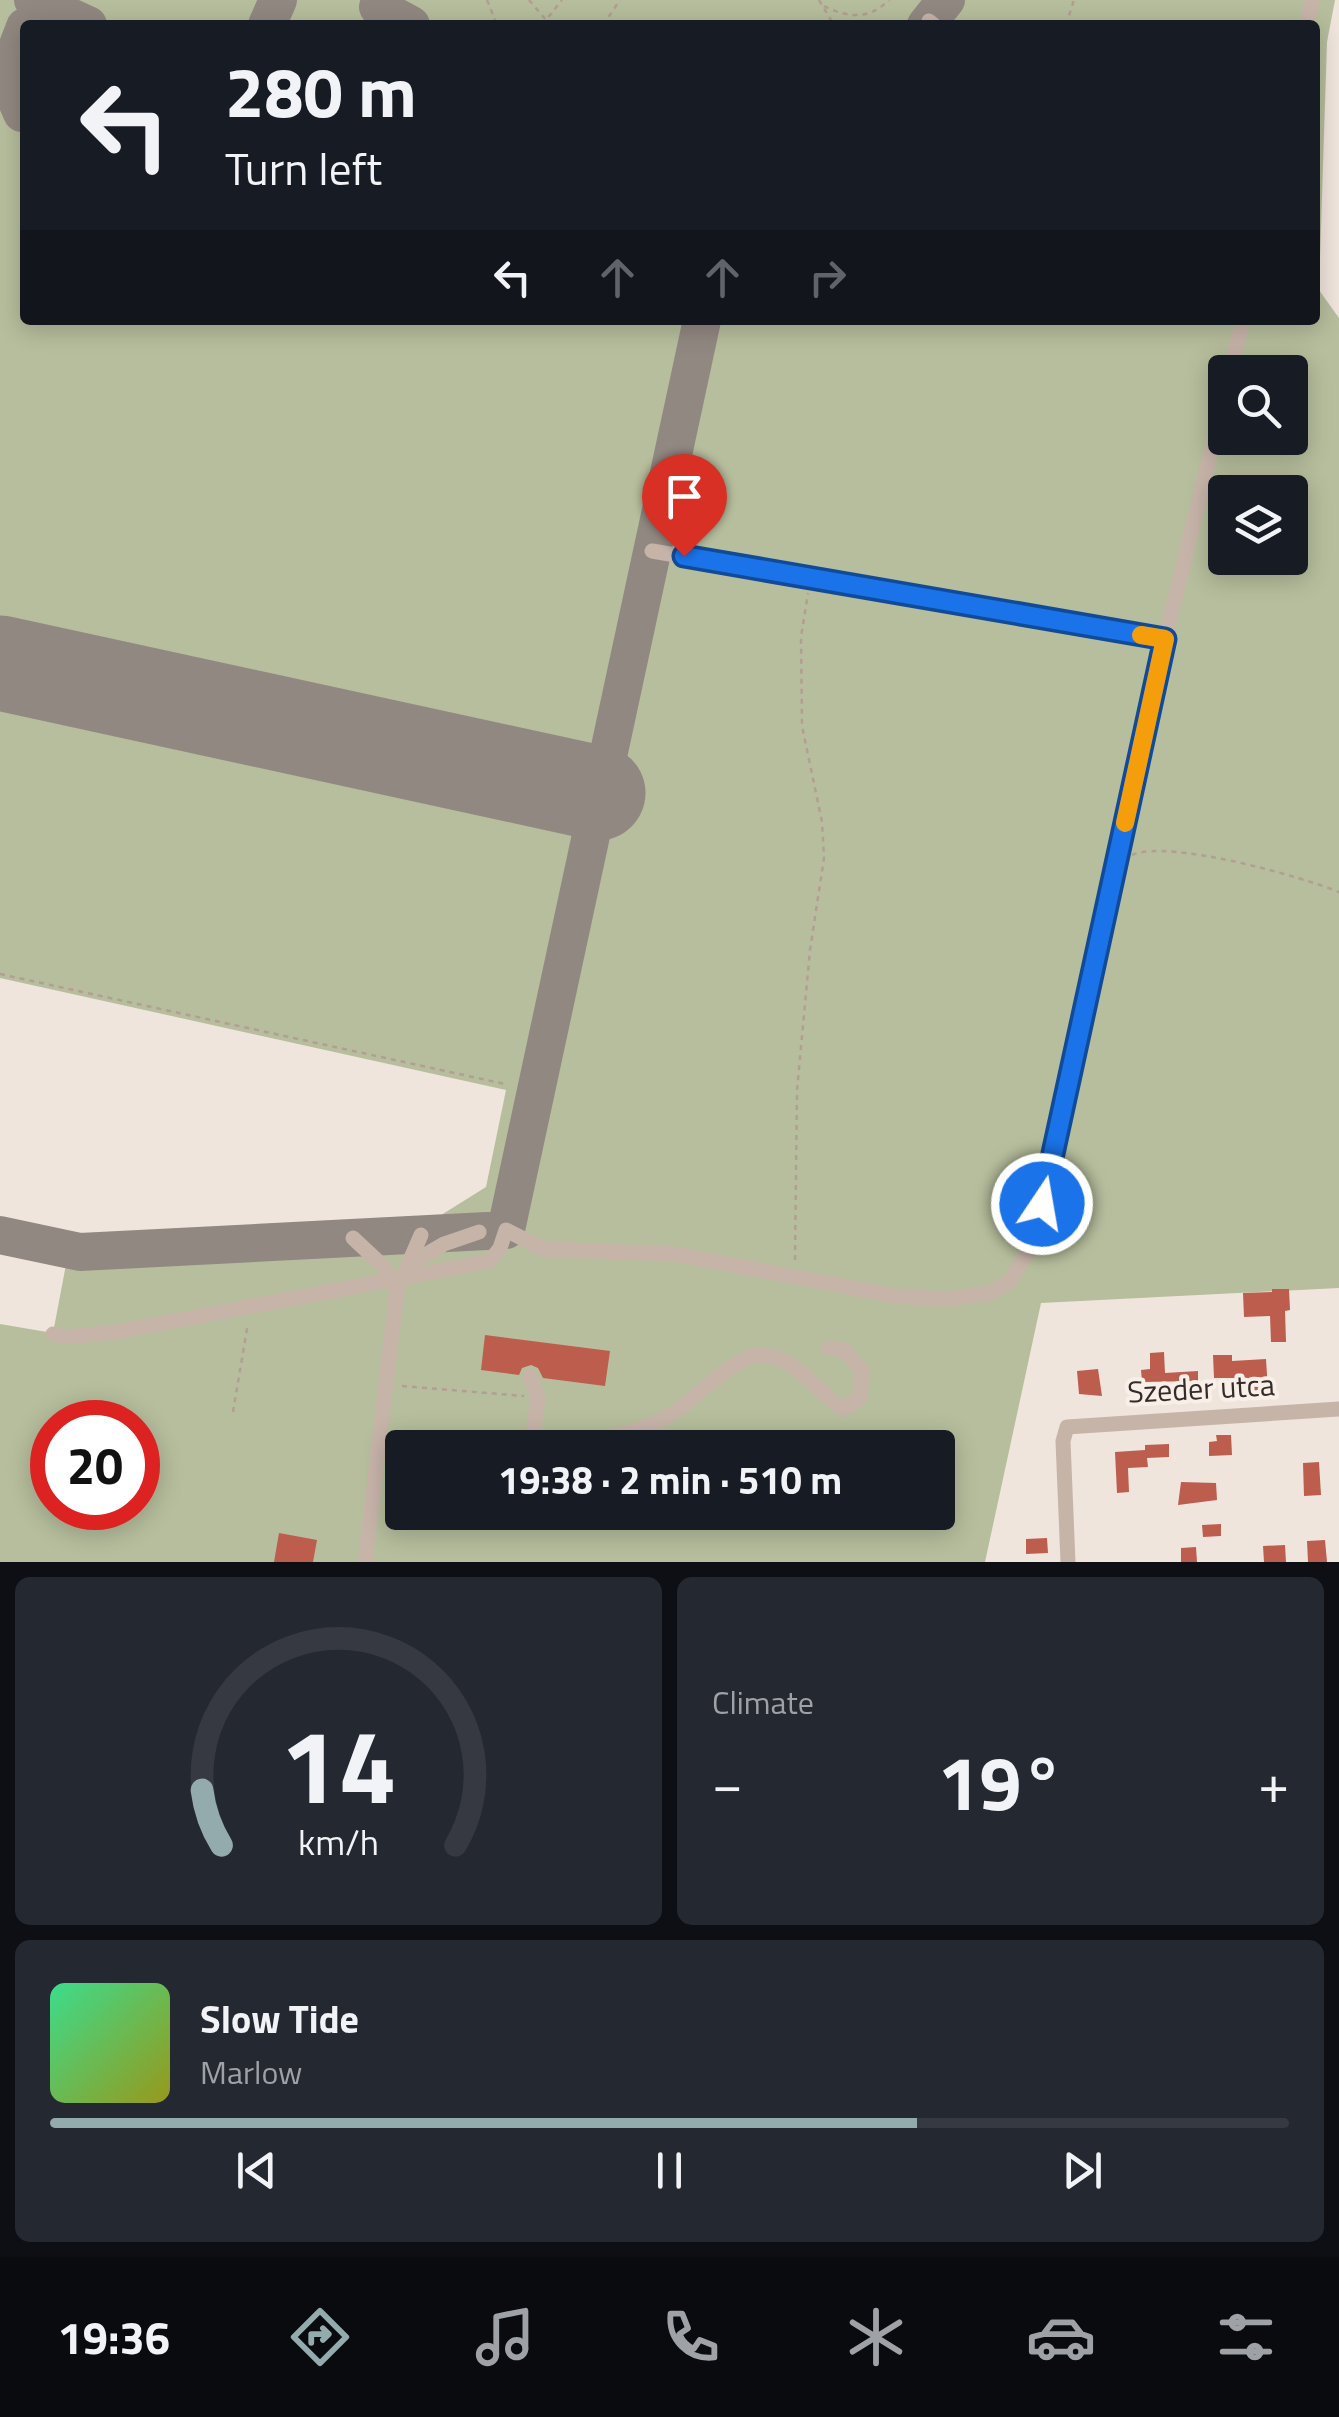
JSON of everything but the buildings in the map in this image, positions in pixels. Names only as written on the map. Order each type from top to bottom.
[{"type":"street","points":[[1234,355],[1242,325]]},
{"type":"street","points":[[53,1334],[66,1337],[116,1332],[490,1261],[506,1230],[543,1250],[675,1254],[896,1296],[947,1299],[990,1293],[1010,1281],[1034,1242],[1165,639],[1210,455]]},
{"type":"street","points":[[652,551],[1165,639]]},
{"type":"street","points":[[399,1279],[416,1258],[479,1232]]},
{"type":"street","points":[[364,1562],[399,1279],[421,1235]]},
{"type":"street","points":[[353,1238],[399,1279]]},
{"type":"street","points":[[642,1430],[675,1412],[750,1356],[760,1354],[791,1366],[844,1409],[860,1398],[862,1371],[844,1350],[828,1348]]},
{"type":"street","points":[[530,1376],[538,1398],[534,1430]]},
{"type":"street","name":"Szeder utca","points":[[1068,1562],[1063,1441],[1067,1427],[1339,1409]]},
{"type":"street","points":[[379,1442],[385,1446]]},
{"type":"path","points":[[529,0],[546,20],[562,0]]},
{"type":"path","points":[[818,0],[831,20]]},
{"type":"path","points":[[824,6],[840,14],[864,16],[889,0]]},
{"type":"path","points":[[796,1277],[797,1090],[810,950],[824,858],[802,726],[801,636],[811,578]]},
{"type":"path","points":[[1117,862],[1150,849],[1238,862],[1339,892]]},
{"type":"path","points":[[0,974],[504,1084]]},
{"type":"path","points":[[233,1412],[251,1307]]},
{"type":"path","points":[[386,1386],[479,1390],[538,1398]]},
{"type":"green space","points":[[0,0],[1335,0],[1327,42],[1320,259],[1320,20],[20,20],[20,325],[1320,325],[1320,291],[1339,318],[1339,1288],[1041,1303],[985,1562],[0,1562],[0,1324],[53,1333],[68,1254],[0,1238],[0,1225],[60,1238],[438,1217],[486,1187],[506,1090],[0,978]]},
{"type":"taxiway","points":[[33,0],[77,20]]},
{"type":"taxiway","points":[[269,20],[278,0]]},
{"type":"taxiway","points":[[930,20],[946,0]]},
{"type":"taxiway","points":[[378,7],[402,20]]},
{"type":"taxiway","points":[[20,40],[6,76],[20,108]]},
{"type":"taxiway","points":[[0,1235],[80,1252],[506,1230],[701,325]]},
{"type":"runway","points":[[0,663],[598,793]]},
{"type":"slow traffic","points":[[1125,823],[1165,639],[1141,635]]},
{"type":"route","points":[[684,556],[1165,639],[1042,1204]]}]
